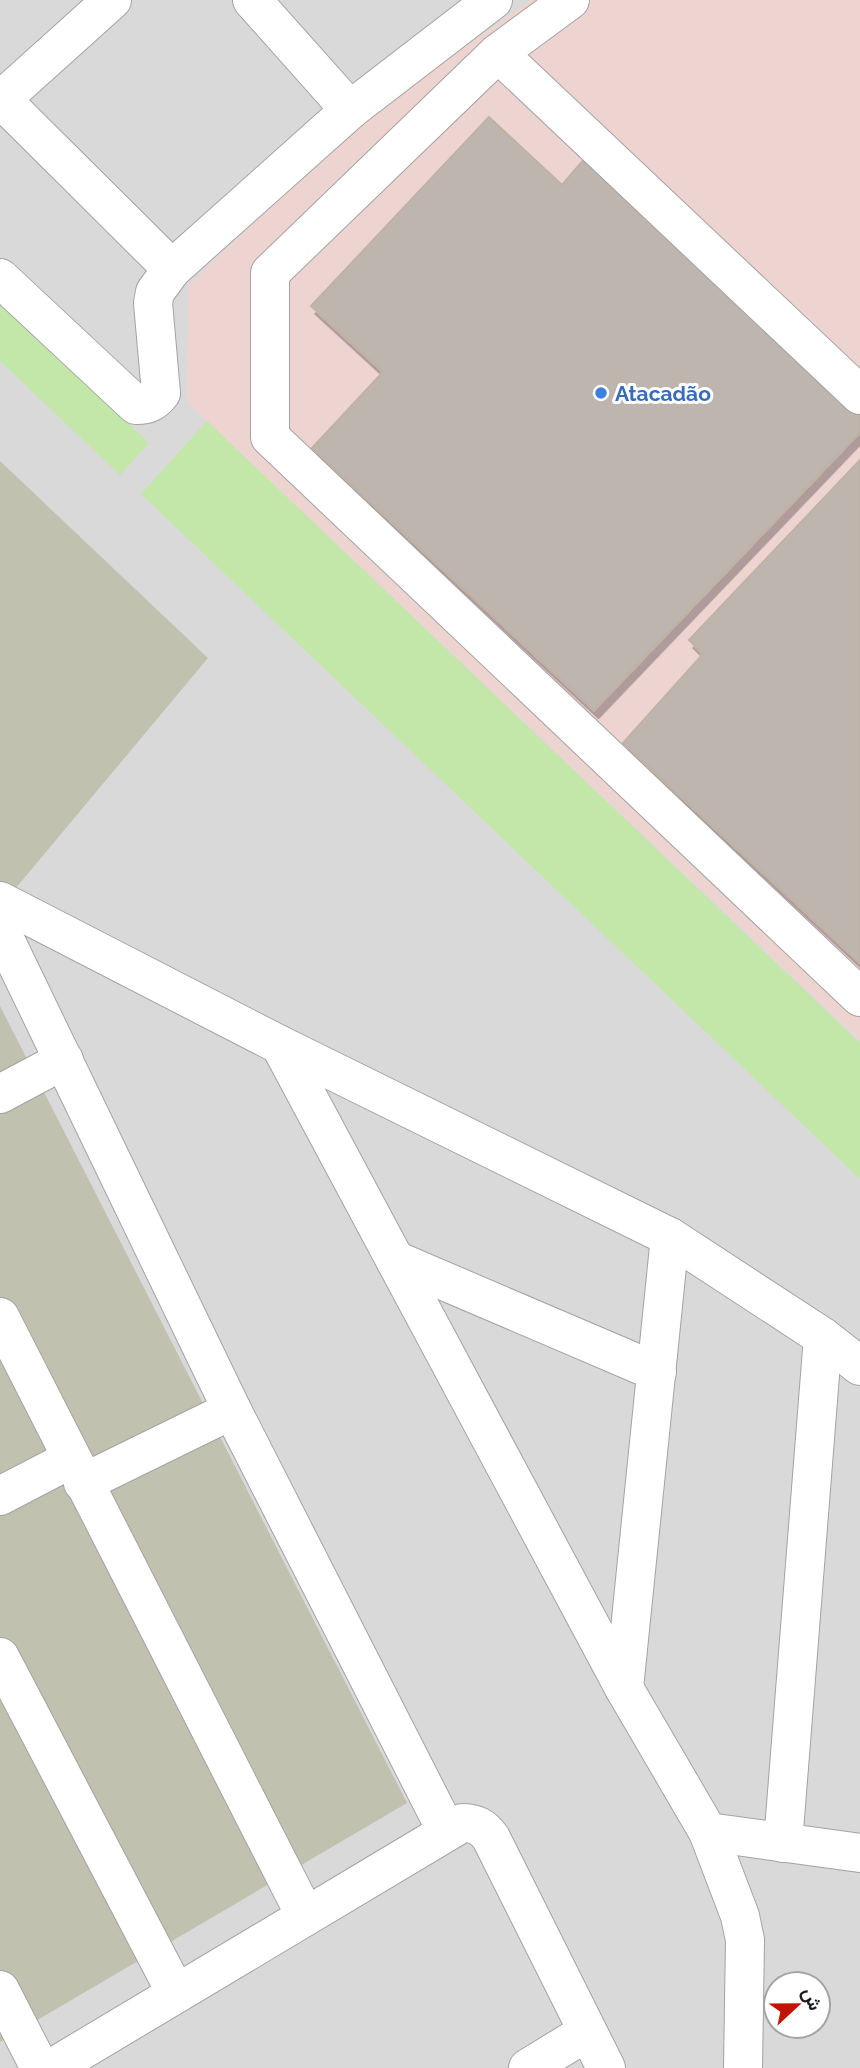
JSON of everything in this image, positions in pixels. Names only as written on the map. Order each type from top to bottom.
[{"type":"street","points":[[112,0],[1,99],[172,269]]},
{"type":"street","points":[[252,0],[350,110]]},
{"type":"street","points":[[0,278],[136,405],[147,405],[156,400],[161,393],[153,303],[155,292],[172,269],[350,110],[452,11],[493,0]]},
{"type":"street","points":[[570,0],[498,53],[270,273],[270,437],[860,997]]},
{"type":"street","points":[[498,53],[860,395]]},
{"type":"street","points":[[0,901],[280,1045],[670,1237],[823,1338],[860,1366]]},
{"type":"street","points":[[0,929],[232,1410],[446,1830]]},
{"type":"street","points":[[280,1045],[624,1688],[708,1832],[740,1916],[745,1940],[743,2068]]},
{"type":"street","points":[[0,1094],[64,1060]]},
{"type":"street","points":[[624,1688],[670,1237]]},
{"type":"street","points":[[395,1260],[657,1372]]},
{"type":"street","points":[[0,1317],[305,1915]]},
{"type":"street","points":[[783,1843],[823,1338]]},
{"type":"street","points":[[0,1496],[77,1471],[232,1410]]},
{"type":"street","points":[[0,1657],[176,1993]]},
{"type":"street","points":[[52,2068],[446,1830],[462,1823],[474,1823],[484,1829],[491,1838],[606,2068]]},
{"type":"street","points":[[708,1832],[860,1853]]},
{"type":"street","points":[[0,1990],[40,2068]]},
{"type":"street","points":[[528,2068],[587,2032]]},
{"type":"shaded area","points":[[0,0],[860,0],[860,2068],[0,2068]]},
{"type":"shaded area","points":[[530,0],[860,0],[860,1041],[187,402],[188,286],[354,121],[431,72]]},
{"type":"shaded area","points":[[0,461],[208,658],[0,907]]},
{"type":"shaded area","points":[[0,1006],[407,1803],[0,2042]]},
{"type":"green space","points":[[0,302],[149,443],[120,475],[0,361]]},
{"type":"green space","points":[[207,421],[860,1043],[860,1179],[141,494]]},
{"type":"building","name":"Atacadão","points":[[489,117],[562,185],[586,157],[860,414],[860,432],[594,710],[312,448],[383,372],[311,306]]},
{"type":"building","points":[[860,460],[860,963],[623,743],[703,654],[689,640]]},
{"type":"place","name":"Atacadão","points":[[601,393]]}]
